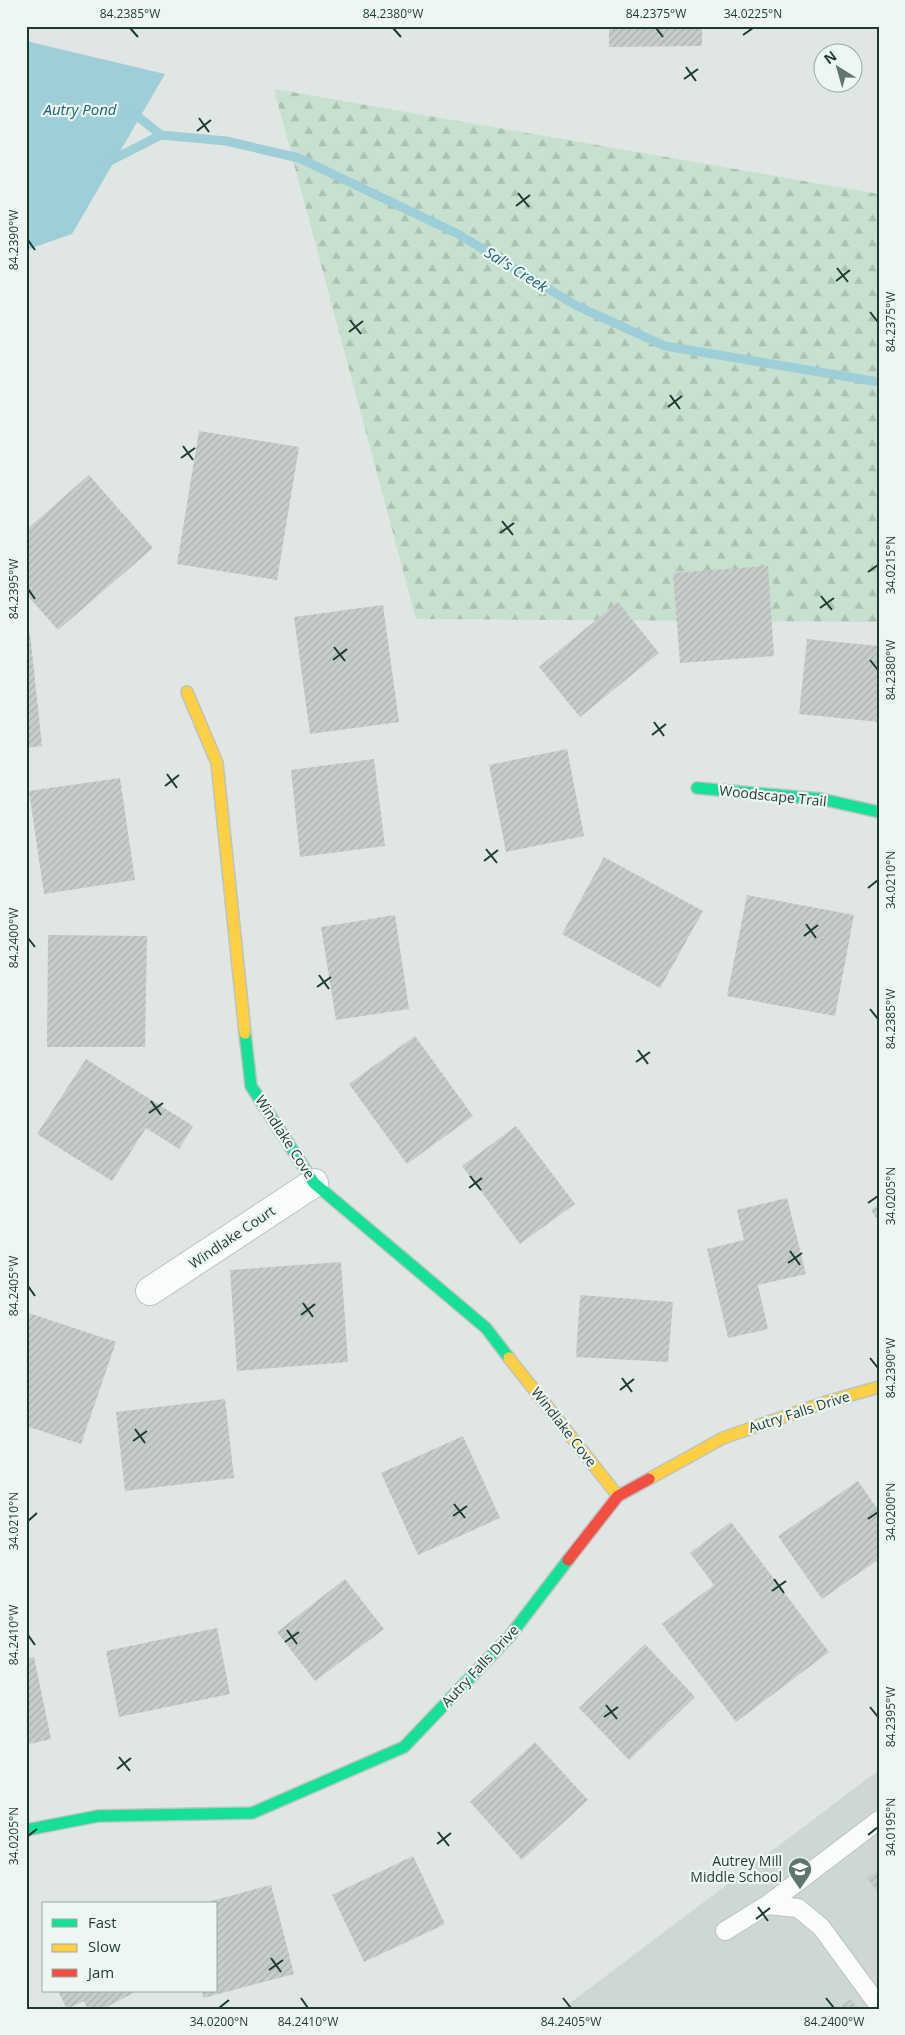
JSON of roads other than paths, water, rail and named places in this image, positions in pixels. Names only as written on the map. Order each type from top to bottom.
[{"type":"street","name":"Windlake Cove","points":[[187,692],[216,763],[251,1086],[314,1183],[486,1328],[618,1496]]},
{"type":"street","name":"Woodscape Trail","points":[[697,788],[821,799],[879,812]]},
{"type":"street","name":"Windlake Court","points":[[150,1291],[314,1183]]},
{"type":"street","name":"Autry Falls Drive","points":[[26,1830],[98,1816],[252,1813],[404,1747],[509,1637],[618,1496],[724,1438],[826,1402],[879,1387]]},
{"type":"lane","points":[[725,1930],[767,1905],[879,1820]]},
{"type":"lane","points":[[767,1905],[798,1908],[821,1926],[879,2006]]},
{"type":"water","name":"Autry Pond","points":[[26,41],[165,74],[72,234],[26,250]]},
{"type":"waterway","points":[[132,112],[161,135]]},
{"type":"waterway","name":"Sal's Creek","points":[[161,135],[226,141],[299,158],[458,234],[575,305],[665,346],[879,382]]},
{"type":"waterway","points":[[108,162],[161,135]]},
{"type":"place","name":"Autrey Mill Middle School","points":[[800,1890]]}]
